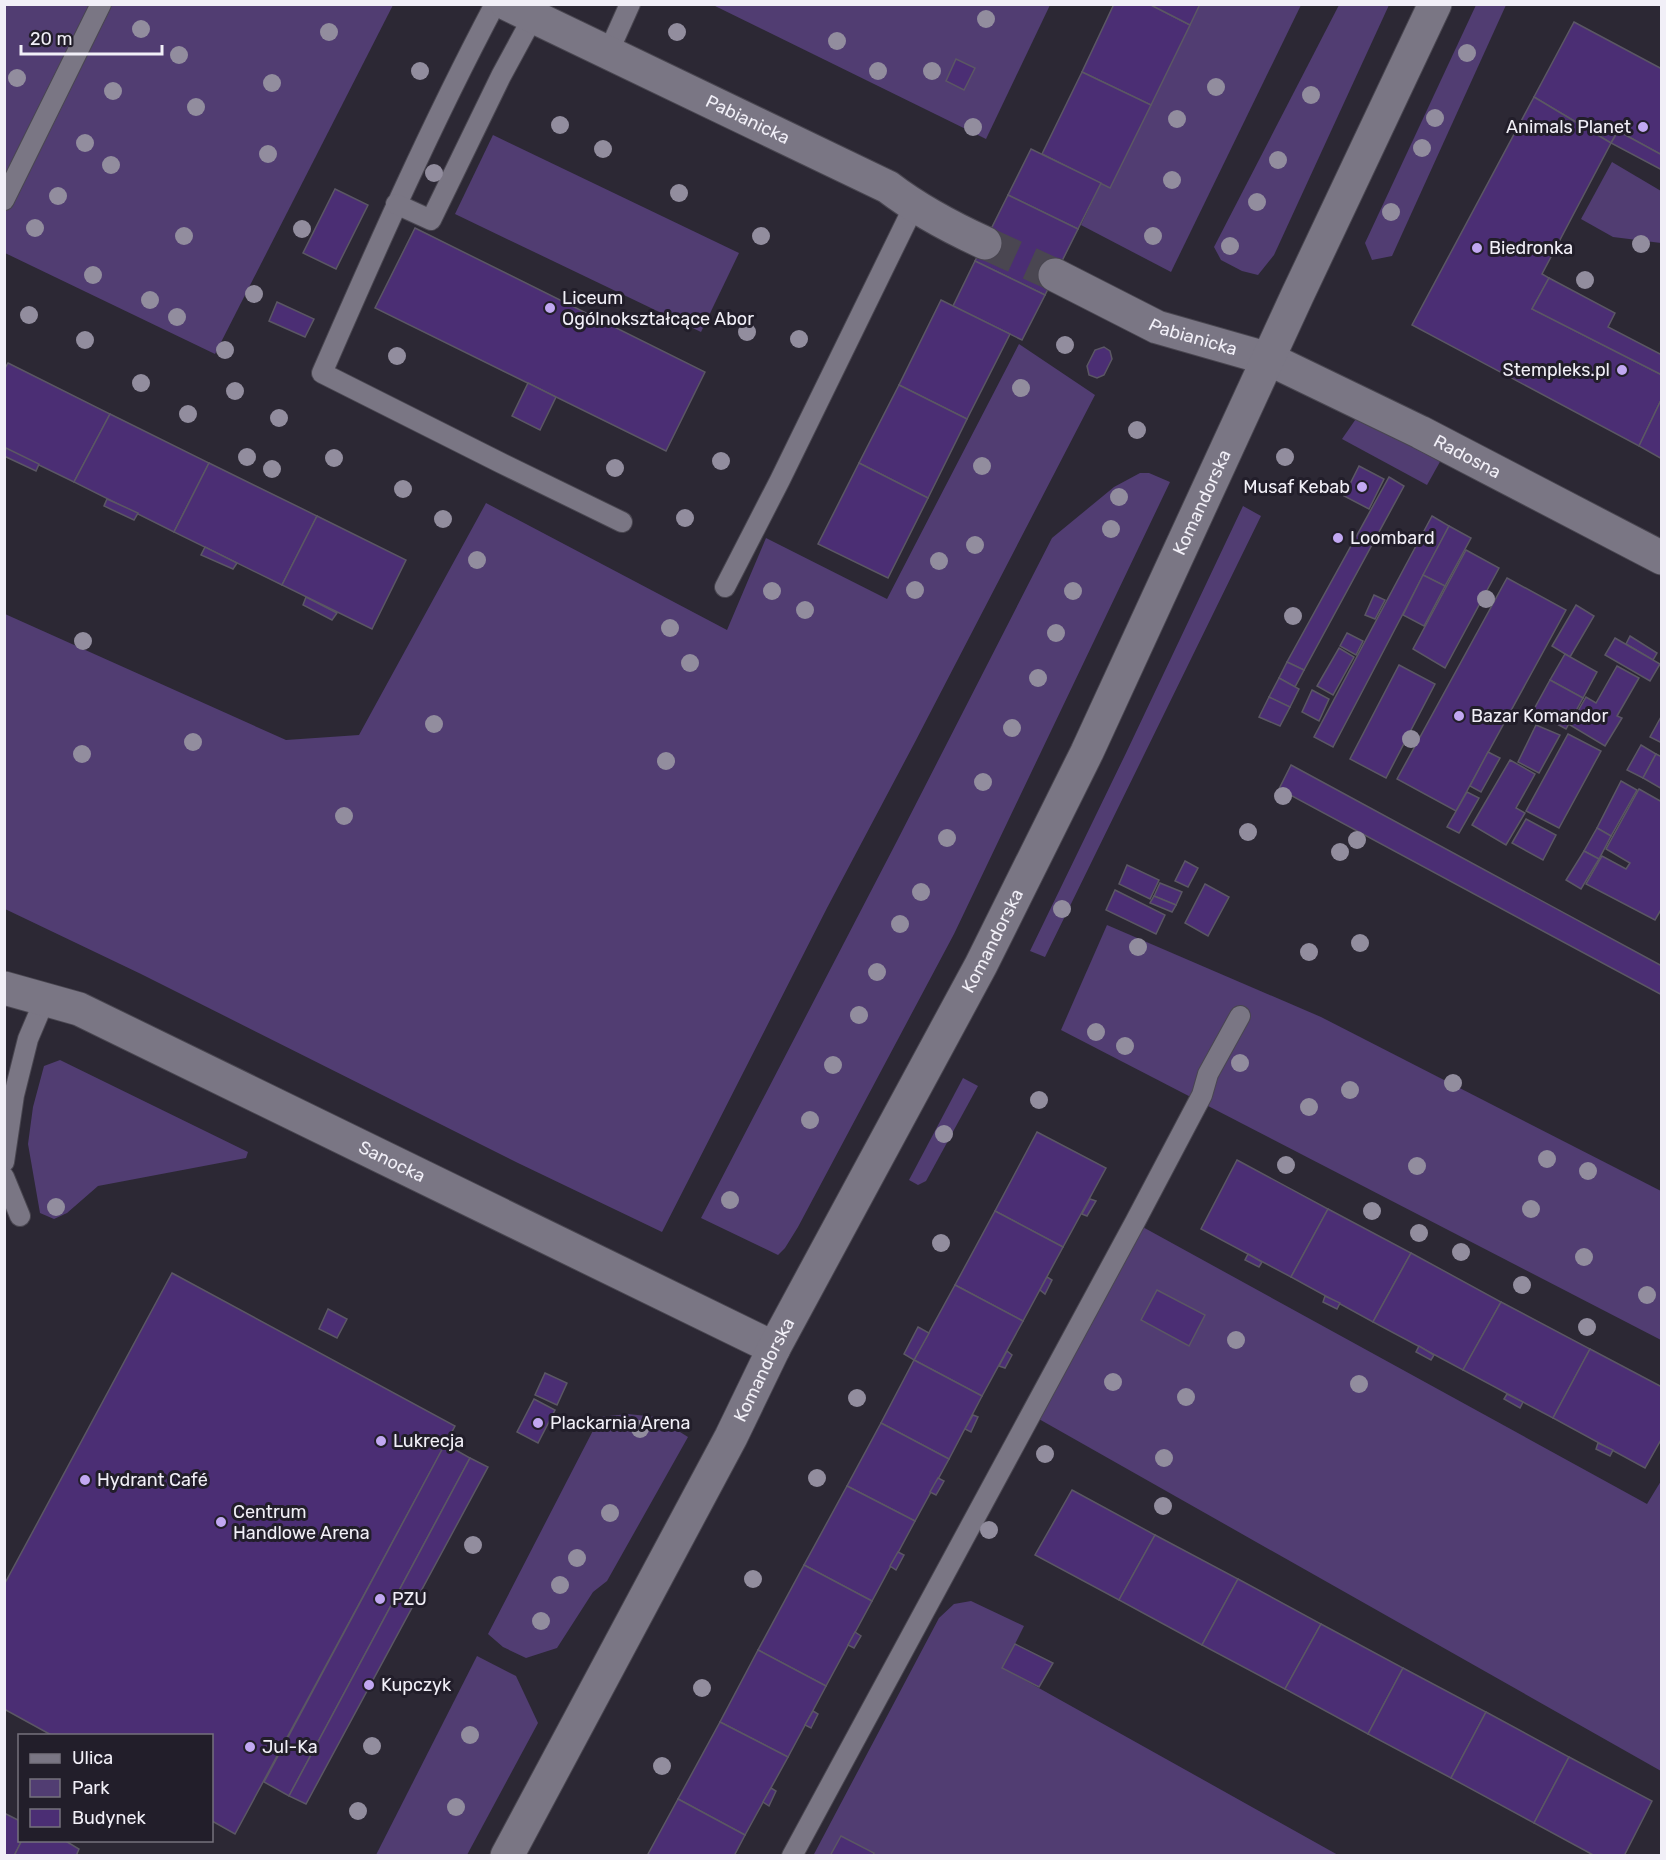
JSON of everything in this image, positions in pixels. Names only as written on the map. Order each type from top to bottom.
[{"type":"street","name":"Komandorska","points":[[507,1856],[731,1437],[774,1348],[987,955],[1087,752],[1297,296],[1435,4]]},
{"type":"street","name":"Pabianicka","points":[[520,11],[888,187],[914,206],[952,228],[985,243]]},
{"type":"street","name":"Pabianicka","points":[[1055,275],[1157,327],[1269,359]]},
{"type":"street","name":"Radosna","points":[[1269,359],[1439,442],[1662,558]]},
{"type":"street","name":"Sanocka","points":[[4,988],[79,1009],[774,1348]]},
{"type":"lane","points":[[4,200],[101,4]]},
{"type":"lane","points":[[495,4],[466,57],[396,204],[322,373],[622,522]]},
{"type":"lane","points":[[608,53],[630,4]]},
{"type":"lane","points":[[396,204],[430,220],[520,11]]},
{"type":"lane","points":[[725,587],[914,206]]},
{"type":"lane","points":[[4,1162],[14,1095],[28,1039],[45,999]]},
{"type":"lane","points":[[792,1856],[1136,1222],[1240,1016]]},
{"type":"lane","points":[[4,1177],[20,1216]]},
{"type":"green space","points":[[4,5],[393,5],[215,354],[5,253]]},
{"type":"green space","points":[[713,5],[1050,5],[986,139]]},
{"type":"green space","points":[[1199,5],[1301,5],[1171,272],[1081,225],[1101,183]]},
{"type":"green space","points":[[1339,5],[1389,5],[1274,255],[1258,275],[1242,271],[1221,260],[1214,247]]},
{"type":"green space","points":[[1476,5],[1506,5],[1392,256],[1372,260],[1365,243]]},
{"type":"green space","points":[[493,135],[739,253],[701,332],[455,214]]},
{"type":"green space","points":[[1612,162],[1661,191],[1661,243],[1613,237],[1581,219]]},
{"type":"green space","points":[[1019,344],[1095,395],[827,908],[662,1232],[5,909],[5,614],[286,740],[359,735],[486,503],[727,630],[766,538],[887,599]]},
{"type":"green space","points":[[1360,413],[1441,460],[1427,485],[1342,439]]},
{"type":"green space","points":[[1140,473],[1149,473],[1170,482],[954,934],[798,1227],[778,1255],[701,1218],[1052,538],[1114,487]]},
{"type":"green space","points":[[1243,506],[1261,516],[1045,957],[1030,951],[1127,751]]},
{"type":"green space","points":[[1107,925],[1321,1017],[1661,1191],[1661,1340],[1061,1030]]},
{"type":"green space","points":[[60,1060],[248,1152],[246,1158],[98,1186],[67,1213],[54,1219],[40,1213],[28,1144],[33,1107],[44,1066]]},
{"type":"green space","points":[[963,1078],[978,1086],[926,1181],[918,1185],[909,1180]]},
{"type":"green space","points":[[1130,1220],[1647,1504],[1661,1481],[1661,1771],[1023,1410]]},
{"type":"green space","points":[[628,1414],[656,1417],[688,1437],[607,1581],[593,1592],[557,1648],[526,1658],[503,1647],[488,1634],[600,1417]]},
{"type":"green space","points":[[971,1601],[1024,1626],[1003,1668],[1338,1855],[813,1856],[939,1618],[954,1604]]},
{"type":"green space","points":[[477,1656],[516,1676],[538,1723],[467,1855],[376,1855]]},
{"type":"building","points":[[1114,4],[1149,4],[1190,25],[1151,105],[1082,72]]},
{"type":"building","points":[[1149,4],[1200,4],[1190,25]]},
{"type":"building","points":[[1574,22],[1662,69],[1662,155],[1618,131],[1611,143],[1534,97]]},
{"type":"building","points":[[956,59],[975,68],[964,90],[946,81]]},
{"type":"building","points":[[1082,72],[1151,105],[1110,188],[1042,154]]},
{"type":"building","points":[[1534,97],[1611,143],[1542,274],[1549,278],[1532,309],[1662,375],[1662,398],[1639,446],[1412,325]]},
{"type":"building","points":[[1618,131],[1662,155],[1662,170],[1611,143]]},
{"type":"building","points":[[1031,149],[1101,183],[1078,229],[1008,195]]},
{"type":"building","points":[[335,189],[368,205],[336,269],[303,253]]},
{"type":"building","points":[[1008,195],[1078,229],[1045,295],[975,261]]},
{"type":"building","points":[[415,228],[705,372],[666,451],[375,308]]},
{"type":"building","points":[[975,261],[1045,295],[1022,340],[953,306]]},
{"type":"building","points":[[1549,278],[1615,313],[1608,327],[1662,355],[1662,375],[1532,309]]},
{"type":"building","points":[[941,300],[1010,334],[967,419],[899,385]]},
{"type":"building","points":[[277,302],[314,319],[305,337],[269,321]]},
{"type":"building","points":[[1104,347],[1110,351],[1112,359],[1104,375],[1097,378],[1089,375],[1087,366],[1095,350]]},
{"type":"building","points":[[8,363],[110,414],[74,482],[4,448],[4,370]]},
{"type":"building","points":[[528,383],[556,397],[540,430],[512,416]]},
{"type":"building","points":[[899,385],[967,419],[928,498],[859,463]]},
{"type":"building","points":[[1662,398],[1662,459],[1639,446]]},
{"type":"building","points":[[110,414],[209,463],[174,532],[74,482]]},
{"type":"building","points":[[6,448],[39,464],[36,471],[4,456]]},
{"type":"building","points":[[209,463],[317,516],[282,585],[174,532]]},
{"type":"building","points":[[859,463],[928,498],[888,578],[818,544]]},
{"type":"building","points":[[1359,466],[1384,479],[1369,509],[1344,496]]},
{"type":"building","points":[[1389,477],[1404,486],[1304,670],[1287,662]]},
{"type":"building","points":[[107,499],[138,513],[134,520],[104,506]]},
{"type":"building","points":[[317,516],[406,560],[372,629],[282,585]]},
{"type":"building","points":[[1432,516],[1449,526],[1333,747],[1314,737]]},
{"type":"building","points":[[1449,526],[1471,538],[1445,586],[1423,575]]},
{"type":"building","points":[[205,547],[237,563],[233,569],[201,555]]},
{"type":"building","points":[[1466,550],[1499,568],[1445,668],[1413,649]]},
{"type":"building","points":[[1423,575],[1445,586],[1424,626],[1403,615]]},
{"type":"building","points":[[1507,578],[1566,610],[1456,811],[1397,779]]},
{"type":"building","points":[[1374,595],[1385,600],[1375,619],[1365,615]]},
{"type":"building","points":[[306,597],[337,613],[332,620],[303,605]]},
{"type":"building","points":[[1576,605],[1594,616],[1570,657],[1552,646]]},
{"type":"building","points":[[1347,633],[1363,641],[1356,655],[1340,646]]},
{"type":"building","points":[[1630,636],[1657,653],[1653,660],[1626,644]]},
{"type":"building","points":[[1615,638],[1660,664],[1650,681],[1605,655]]},
{"type":"building","points":[[1339,648],[1354,657],[1333,695],[1317,686]]},
{"type":"building","points":[[1565,654],[1597,672],[1583,698],[1550,680]]},
{"type":"building","points":[[1287,662],[1304,670],[1295,687],[1279,678]]},
{"type":"building","points":[[1399,665],[1435,684],[1386,778],[1350,759]]},
{"type":"building","points":[[1617,666],[1639,678],[1617,716],[1622,718],[1605,746],[1570,725],[1586,697],[1596,703]]},
{"type":"building","points":[[1279,678],[1299,689],[1290,707],[1269,697]]},
{"type":"building","points":[[1550,680],[1583,698],[1566,729],[1533,711]]},
{"type":"building","points":[[1312,690],[1329,699],[1319,721],[1302,712]]},
{"type":"building","points":[[1269,697],[1290,707],[1280,726],[1259,717]]},
{"type":"building","points":[[1662,715],[1662,743],[1650,737]]},
{"type":"building","points":[[1536,725],[1560,735],[1539,773],[1518,762]]},
{"type":"building","points":[[1568,734],[1601,751],[1559,828],[1526,811]]},
{"type":"building","points":[[1641,745],[1656,754],[1643,778],[1627,770]]},
{"type":"building","points":[[1488,752],[1500,758],[1481,792],[1470,786]]},
{"type":"building","points":[[1656,754],[1662,757],[1662,789],[1643,778]]},
{"type":"building","points":[[1510,760],[1535,774],[1516,808],[1525,813],[1506,845],[1472,825]]},
{"type":"building","points":[[1291,765],[1662,966],[1662,995],[1279,789]]},
{"type":"building","points":[[1621,781],[1637,790],[1611,836],[1597,828]]},
{"type":"building","points":[[1639,789],[1662,802],[1662,908],[1655,920],[1586,884],[1602,856],[1626,869],[1630,863],[1606,849]]},
{"type":"building","points":[[1467,792],[1479,798],[1459,833],[1447,827]]},
{"type":"building","points":[[1526,819],[1556,835],[1543,860],[1512,843]]},
{"type":"building","points":[[1597,828],[1611,836],[1599,859],[1584,851]]},
{"type":"building","points":[[1584,851],[1599,859],[1581,889],[1566,880]]},
{"type":"building","points":[[1185,861],[1198,868],[1188,887],[1175,881]]},
{"type":"building","points":[[1127,865],[1159,880],[1150,899],[1119,884]]},
{"type":"building","points":[[1160,883],[1182,892],[1176,905],[1154,896]]},
{"type":"building","points":[[1205,884],[1229,897],[1208,936],[1185,923]]},
{"type":"building","points":[[1115,890],[1165,915],[1156,934],[1106,910]]},
{"type":"building","points":[[1154,896],[1176,905],[1172,912],[1150,903]]},
{"type":"building","points":[[1037,1132],[1106,1168],[1063,1247],[995,1211]]},
{"type":"building","points":[[1237,1160],[1328,1209],[1291,1277],[1201,1229]]},
{"type":"building","points":[[1090,1199],[1096,1201],[1087,1216],[1082,1214]]},
{"type":"building","points":[[1328,1209],[1411,1253],[1373,1322],[1291,1277]]},
{"type":"building","points":[[995,1211],[1063,1247],[1023,1321],[955,1285]]},
{"type":"building","points":[[1411,1253],[1501,1302],[1463,1370],[1373,1322]]},
{"type":"building","points":[[1248,1254],[1262,1262],[1259,1267],[1245,1260]]},
{"type":"building","name":"Centrum Handlowe Arena","points":[[172,1273],[455,1426],[235,1834],[213,1822],[213,1734],[49,1734],[4,1709],[4,1585]]},
{"type":"building","points":[[1047,1277],[1052,1280],[1045,1294],[1040,1290]]},
{"type":"building","points":[[955,1285],[1023,1321],[982,1396],[914,1360]]},
{"type":"building","points":[[1157,1290],[1205,1315],[1189,1346],[1141,1320]]},
{"type":"building","points":[[1325,1296],[1340,1303],[1337,1309],[1323,1302]]},
{"type":"building","points":[[1501,1302],[1590,1349],[1553,1418],[1463,1370]]},
{"type":"building","points":[[328,1309],[347,1319],[337,1338],[319,1329]]},
{"type":"building","points":[[918,1327],[929,1333],[914,1360],[904,1354]]},
{"type":"building","points":[[1419,1346],[1434,1355],[1431,1360],[1416,1352]]},
{"type":"building","points":[[1590,1349],[1662,1387],[1662,1438],[1645,1468],[1553,1418]]},
{"type":"building","points":[[1007,1351],[1012,1355],[1005,1368],[999,1366]]},
{"type":"building","points":[[914,1360],[982,1396],[949,1459],[881,1423]]},
{"type":"building","points":[[545,1373],[567,1383],[557,1405],[535,1395]]},
{"type":"building","points":[[1507,1394],[1523,1402],[1520,1408],[1504,1399]]},
{"type":"building","points":[[534,1399],[555,1410],[538,1443],[517,1432]]},
{"type":"building","points":[[973,1415],[978,1417],[971,1432],[965,1429]]},
{"type":"building","points":[[881,1423],[949,1459],[915,1521],[847,1486]]},
{"type":"building","points":[[1598,1443],[1613,1450],[1610,1456],[1596,1449]]},
{"type":"building","points":[[445,1444],[470,1458],[289,1796],[264,1782]]},
{"type":"building","points":[[470,1458],[488,1467],[306,1804],[289,1796]]},
{"type":"building","points":[[938,1478],[944,1481],[936,1495],[930,1492]]},
{"type":"building","points":[[847,1486],[915,1521],[872,1601],[804,1565]]},
{"type":"building","points":[[1072,1490],[1155,1535],[1119,1600],[1035,1555]]},
{"type":"building","points":[[1155,1535],[1238,1579],[1202,1645],[1119,1600]]},
{"type":"building","points":[[898,1552],[904,1555],[896,1570],[890,1566]]},
{"type":"building","points":[[804,1565],[872,1601],[826,1686],[758,1650]]},
{"type":"building","points":[[1238,1579],[1321,1624],[1285,1689],[1202,1645]]},
{"type":"building","points":[[1321,1624],[1403,1668],[1368,1734],[1285,1689]]},
{"type":"building","points":[[855,1632],[861,1636],[854,1648],[848,1645]]},
{"type":"building","points":[[1015,1644],[1053,1663],[1039,1687],[1002,1668]]},
{"type":"building","points":[[758,1650],[826,1686],[788,1757],[720,1722]]},
{"type":"building","points":[[1403,1668],[1486,1712],[1451,1778],[1368,1734]]},
{"type":"building","points":[[813,1711],[818,1714],[811,1728],[805,1725]]},
{"type":"building","points":[[1486,1712],[1569,1757],[1534,1823],[1451,1778]]},
{"type":"building","points":[[720,1722],[788,1757],[745,1835],[678,1799]]},
{"type":"building","points":[[1569,1757],[1652,1801],[1624,1856],[1595,1856],[1534,1823]]},
{"type":"building","points":[[771,1788],[776,1791],[769,1806],[763,1802]]},
{"type":"building","points":[[678,1799],[745,1835],[734,1856],[647,1856]]},
{"type":"building","points":[[4,1813],[18,1820],[18,1842],[21,1842],[14,1856],[4,1856]]},
{"type":"building","points":[[841,1836],[874,1853],[873,1856],[830,1856]]},
{"type":"building","points":[[21,1842],[67,1842],[79,1849],[76,1856],[14,1856]]},
{"type":"tunnel","points":[[985,243],[1055,275]]},
{"type":"place","name":"Animals Planet","points":[[1643,127]]},
{"type":"place","name":"Biedronka","points":[[1477,248]]},
{"type":"place","name":"Liceum Ogólnokształcące Abor","points":[[550,308]]},
{"type":"place","name":"Stempleks.pl","points":[[1622,370]]},
{"type":"place","name":"Musaf Kebab","points":[[1362,487]]},
{"type":"place","name":"Loombard","points":[[1338,538]]},
{"type":"place","name":"Bazar Komandor","points":[[1459,716]]},
{"type":"place","name":"Plackarnia Arena","points":[[538,1423]]},
{"type":"place","name":"Lukrecja","points":[[381,1441]]},
{"type":"place","name":"Hydrant Café","points":[[85,1480]]},
{"type":"place","name":"Centrum Handlowe Arena","points":[[221,1522]]},
{"type":"place","name":"PZU","points":[[380,1599]]},
{"type":"place","name":"Kupczyk","points":[[369,1685]]},
{"type":"place","name":"Jul-Ka","points":[[250,1747]]}]
